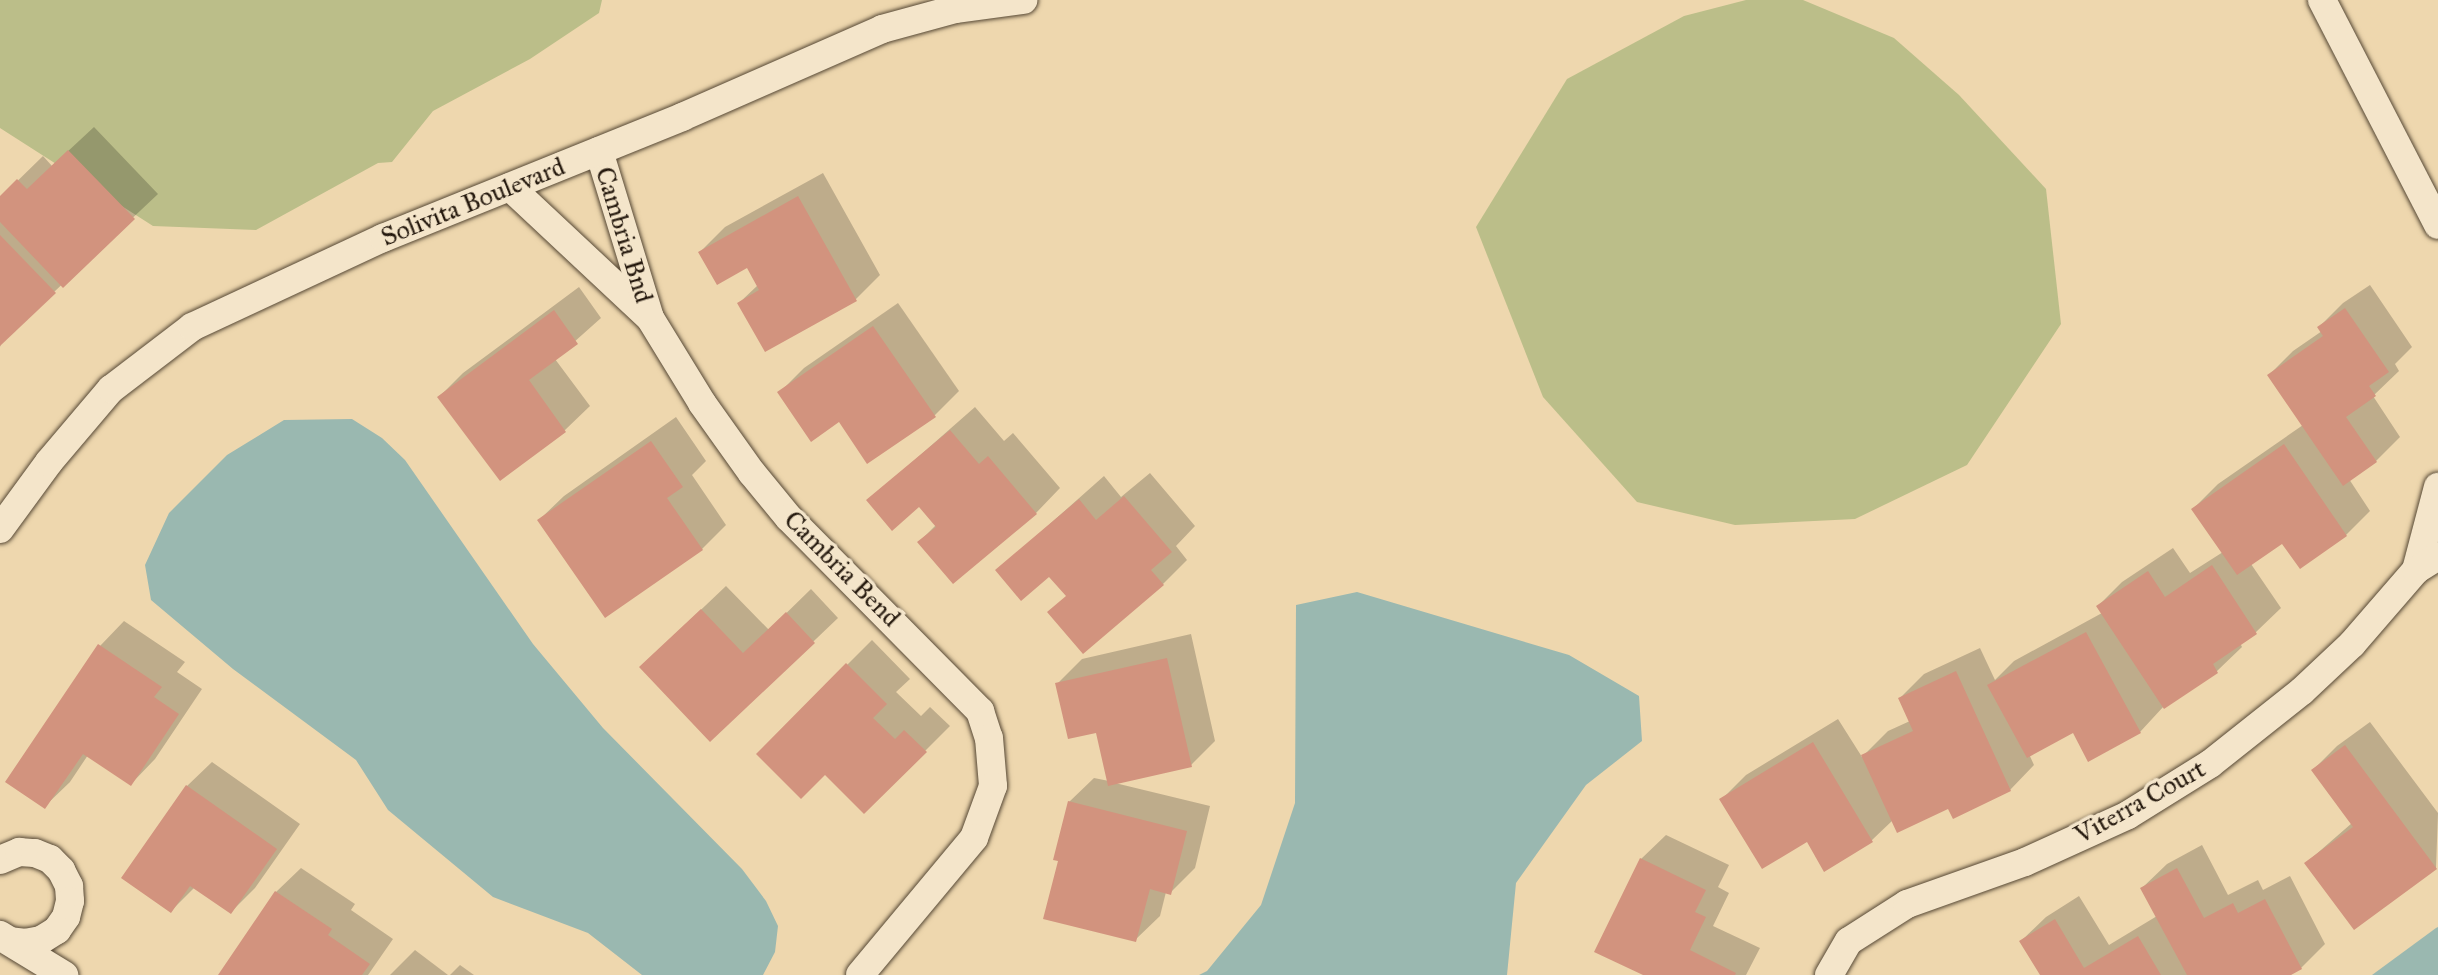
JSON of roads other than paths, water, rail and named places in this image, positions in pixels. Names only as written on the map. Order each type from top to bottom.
[{"type":"street","name":"Solivita Boulevard","points":[[0,529],[49,462],[111,389],[192,327],[383,238],[599,151],[882,29],[955,9],[1023,0]]},
{"type":"street","points":[[2322,0],[2438,225]]},
{"type":"street","name":"Cambria Bnd","points":[[599,151],[650,318]]},
{"type":"street","name":"Cambria Bend","points":[[510,187],[650,318],[702,403],[752,473],[789,518],[980,711],[989,738],[993,786],[974,838],[860,975]]},
{"type":"street","name":"Viterra Court","points":[[1829,975],[1849,941],[1907,904],[2025,862],[2128,815],[2210,764],[2302,691],[2352,644],[2427,563],[2438,487]]},
{"type":"street","points":[[0,860],[19,852],[35,853],[50,859],[61,870],[69,886],[70,901],[66,917],[57,930],[41,940],[26,943],[10,941],[0,935]]},
{"type":"street","points":[[0,935],[64,975]]},
{"type":"water","points":[[352,419],[382,438],[405,460],[533,644],[603,728],[742,869],[766,901],[778,926],[775,952],[763,975],[642,975],[588,933],[493,897],[388,810],[356,760],[233,669],[151,600],[145,565],[169,513],[227,455],[284,420]]},
{"type":"water","points":[[1357,592],[1569,655],[1639,696],[1642,741],[1586,785],[1516,883],[1507,975],[1199,975],[1207,971],[1261,905],[1295,803],[1296,605]]},
{"type":"water","points":[[2438,927],[2438,975],[2372,975],[2436,928]]}]
